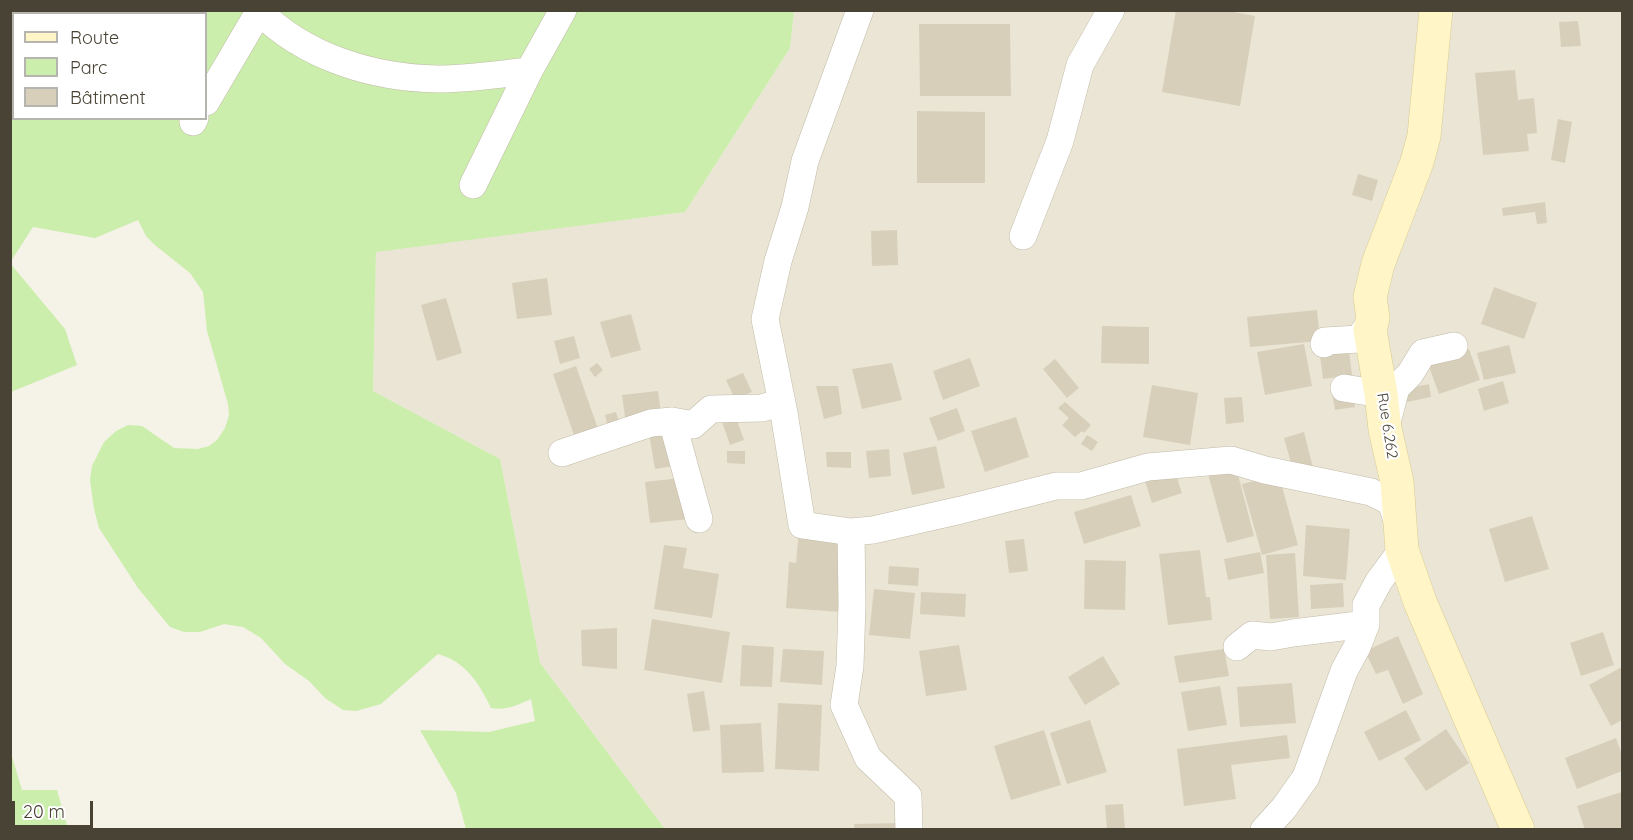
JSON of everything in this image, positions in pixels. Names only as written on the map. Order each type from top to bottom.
[{"type":"street","points":[[473,184],[529,71],[563,10]]},
{"type":"street","points":[[860,10],[805,161],[765,319],[782,402],[802,525],[851,532],[873,530],[1056,486],[1081,486],[1148,466],[1231,460],[1266,470],[1371,492],[1391,502],[1402,541],[1366,605],[1365,624],[1357,647],[1344,671],[1306,777],[1284,808],[1264,830]]},
{"type":"street","points":[[1023,236],[1060,141],[1080,65],[1111,10]]},
{"type":"street","name":"Rue 6.262","points":[[1436,10],[1424,136],[1417,162],[1378,264],[1370,297],[1373,318],[1370,330],[1382,394],[1385,429],[1397,482],[1402,541],[1420,602],[1518,830]]},
{"type":"street","points":[[207,99],[259,11],[290,38],[327,58],[390,74],[438,79],[529,71]]},
{"type":"street","points":[[1324,345],[1325,340],[1359,339],[1373,318]]},
{"type":"street","points":[[1385,429],[1396,388],[1410,374],[1423,353],[1454,346]]},
{"type":"street","points":[[1344,388],[1382,394]]},
{"type":"street","points":[[562,453],[651,423],[672,421],[693,425],[711,409],[762,408],[782,402]]},
{"type":"street","points":[[672,421],[699,519]]},
{"type":"street","points":[[851,532],[850,666],[844,705],[868,758],[908,796],[909,830]]},
{"type":"street","points":[[1237,647],[1252,635],[1270,637],[1365,624]]},
{"type":"shaded area","points":[[794,11],[1622,11],[1622,829],[665,829],[540,663],[500,459],[373,391],[376,251],[685,212],[790,48]]},
{"type":"green space","points":[[11,11],[794,11],[790,48],[685,212],[376,252],[373,391],[500,459],[540,663],[665,829],[466,829],[456,793],[420,730],[489,732],[535,721],[531,699],[506,708],[491,708],[482,690],[464,668],[448,658],[438,654],[381,704],[356,711],[343,710],[285,664],[261,638],[243,627],[224,624],[200,632],[184,632],[170,627],[138,588],[99,528],[90,480],[92,466],[104,442],[116,431],[128,425],[142,426],[174,448],[198,449],[209,446],[217,440],[225,428],[229,415],[228,404],[207,331],[203,292],[190,273],[146,236],[138,220],[95,238],[33,227],[11,261]]},
{"type":"green space","points":[[10,263],[65,329],[77,365],[11,392]]},
{"type":"green space","points":[[10,750],[22,790],[57,790],[68,829],[11,829]]},
{"type":"building","points":[[1176,10],[1224,10],[1255,16],[1240,106],[1162,92]]},
{"type":"building","points":[[1578,21],[1581,46],[1561,47],[1559,22]]},
{"type":"building","points":[[919,24],[1010,24],[1011,96],[920,96]]},
{"type":"building","points":[[1515,70],[1518,100],[1534,98],[1537,133],[1527,134],[1529,151],[1483,155],[1475,73]]},
{"type":"building","points":[[917,111],[985,112],[985,183],[917,183]]},
{"type":"building","points":[[1558,119],[1572,122],[1565,163],[1551,160]]},
{"type":"building","points":[[1358,174],[1378,180],[1372,201],[1352,195]]},
{"type":"building","points":[[1545,202],[1547,223],[1537,224],[1535,212],[1503,216],[1502,208]]},
{"type":"building","points":[[897,230],[898,265],[872,266],[871,231]]},
{"type":"building","points":[[547,278],[552,315],[517,319],[512,283]]},
{"type":"building","points":[[1494,287],[1537,303],[1524,339],[1481,324]]},
{"type":"building","points":[[446,298],[462,353],[437,361],[421,305]]},
{"type":"building","points":[[1317,310],[1320,341],[1250,347],[1247,317]]},
{"type":"building","points":[[631,314],[641,350],[611,358],[600,322]]},
{"type":"building","points":[[1102,326],[1149,327],[1149,364],[1101,363]]},
{"type":"building","points":[[574,336],[580,358],[560,364],[554,341]]},
{"type":"building","points":[[1304,344],[1312,386],[1265,395],[1257,352]]},
{"type":"building","points":[[1348,344],[1352,375],[1323,379],[1319,347]]},
{"type":"building","points":[[1509,345],[1516,373],[1484,380],[1477,353]]},
{"type":"building","points":[[1469,349],[1480,380],[1439,394],[1428,364]]},
{"type":"building","points":[[970,358],[980,386],[943,400],[933,371]]},
{"type":"building","points":[[1055,359],[1079,388],[1067,398],[1043,369]]},
{"type":"building","points":[[597,363],[603,370],[595,377],[589,369]]},
{"type":"building","points":[[892,363],[902,400],[862,409],[852,369]]},
{"type":"building","points":[[576,366],[598,429],[575,438],[553,374]]},
{"type":"building","points":[[743,373],[752,392],[735,399],[726,380]]},
{"type":"building","points":[[1503,381],[1509,403],[1484,411],[1478,389]]},
{"type":"building","points":[[1429,384],[1431,397],[1407,402],[1405,389]]},
{"type":"building","points":[[1152,385],[1198,393],[1190,445],[1143,437]]},
{"type":"building","points":[[816,386],[838,386],[842,414],[824,419]]},
{"type":"building","points":[[1353,390],[1355,407],[1335,410],[1332,393]]},
{"type":"building","points":[[658,391],[661,413],[625,417],[622,395]]},
{"type":"building","points":[[1242,397],[1244,422],[1226,424],[1224,398]]},
{"type":"building","points":[[1065,402],[1091,425],[1084,433],[1082,431],[1075,437],[1062,425],[1069,418],[1058,408]]},
{"type":"building","points":[[957,408],[965,431],[938,441],[929,418]]},
{"type":"building","points":[[616,412],[621,429],[609,431],[605,415]]},
{"type":"building","points":[[734,412],[744,440],[730,445],[720,416]]},
{"type":"building","points":[[1016,417],[1029,457],[985,472],[971,431]]},
{"type":"building","points":[[668,425],[674,466],[655,469],[648,428]]},
{"type":"building","points":[[1304,432],[1313,468],[1294,473],[1284,438]]},
{"type":"building","points":[[1087,435],[1098,442],[1092,451],[1081,444]]},
{"type":"building","points":[[936,446],[945,488],[912,495],[903,453]]},
{"type":"building","points":[[889,449],[891,476],[869,478],[866,451]]},
{"type":"building","points":[[727,451],[745,451],[745,464],[727,463]]},
{"type":"building","points":[[826,452],[851,452],[851,468],[827,467]]},
{"type":"building","points":[[1236,467],[1254,536],[1227,543],[1208,474]]},
{"type":"building","points":[[1174,469],[1182,493],[1152,503],[1144,478]]},
{"type":"building","points":[[1279,475],[1298,545],[1262,555],[1242,484]]},
{"type":"building","points":[[680,478],[689,519],[650,523],[645,482]]},
{"type":"building","points":[[1131,495],[1141,526],[1084,544],[1074,512]]},
{"type":"building","points":[[1532,516],[1549,569],[1505,582],[1489,529]]},
{"type":"building","points":[[1306,525],[1350,529],[1346,580],[1303,576]]},
{"type":"building","points":[[799,530],[851,535],[841,612],[786,608],[789,562],[796,563]]},
{"type":"building","points":[[1024,539],[1028,571],[1009,573],[1005,541]]},
{"type":"building","points":[[664,545],[687,548],[683,568],[719,574],[712,618],[654,609]]},
{"type":"building","points":[[1200,550],[1206,597],[1210,597],[1212,620],[1168,625],[1159,554]]},
{"type":"building","points":[[1260,552],[1264,573],[1228,580],[1224,559]]},
{"type":"building","points":[[1295,553],[1299,617],[1270,619],[1266,555]]},
{"type":"building","points":[[1085,560],[1126,561],[1125,610],[1084,609]]},
{"type":"building","points":[[889,566],[919,568],[918,586],[888,584]]},
{"type":"building","points":[[1343,583],[1344,607],[1311,609],[1310,585]]},
{"type":"building","points":[[874,589],[915,593],[910,639],[869,635]]},
{"type":"building","points":[[921,592],[966,594],[965,617],[920,614]]},
{"type":"building","points":[[652,619],[730,632],[722,683],[644,670]]},
{"type":"building","points":[[617,628],[617,669],[582,666],[581,630]]},
{"type":"building","points":[[1603,632],[1614,665],[1581,676],[1570,643]]},
{"type":"building","points":[[1398,636],[1423,694],[1403,704],[1388,670],[1376,674],[1365,651]]},
{"type":"building","points":[[742,645],[774,647],[772,687],[740,686]]},
{"type":"building","points":[[959,645],[967,690],[926,696],[919,651]]},
{"type":"building","points":[[783,649],[824,651],[822,685],[780,682]]},
{"type":"building","points":[[1224,649],[1229,676],[1179,683],[1174,656]]},
{"type":"building","points":[[1103,656],[1120,684],[1085,705],[1068,677]]},
{"type":"building","points":[[1622,667],[1622,720],[1611,726],[1589,685]]},
{"type":"building","points":[[1292,683],[1296,723],[1240,727],[1237,687]]},
{"type":"building","points":[[1220,686],[1227,725],[1188,731],[1181,692]]},
{"type":"building","points":[[704,691],[710,730],[693,732],[687,694]]},
{"type":"building","points":[[778,703],[822,705],[819,771],[775,769]]},
{"type":"building","points":[[1406,710],[1421,740],[1379,761],[1364,732]]},
{"type":"building","points":[[1090,720],[1107,772],[1067,784],[1050,733]]},
{"type":"building","points":[[761,723],[764,772],[722,773],[720,725]]},
{"type":"building","points":[[1446,729],[1469,763],[1426,791],[1404,758]]},
{"type":"building","points":[[1044,730],[1061,785],[1011,800],[994,746]]},
{"type":"building","points":[[1287,735],[1290,758],[1231,765],[1236,799],[1184,806],[1177,749]]},
{"type":"building","points":[[1616,738],[1622,755],[1622,771],[1577,789],[1565,758]]},
{"type":"building","points":[[1622,792],[1622,830],[1585,830],[1577,806]]},
{"type":"building","points":[[1123,804],[1125,830],[1107,830],[1105,805]]},
{"type":"building","points":[[900,823],[898,830],[855,830],[854,824]]}]
